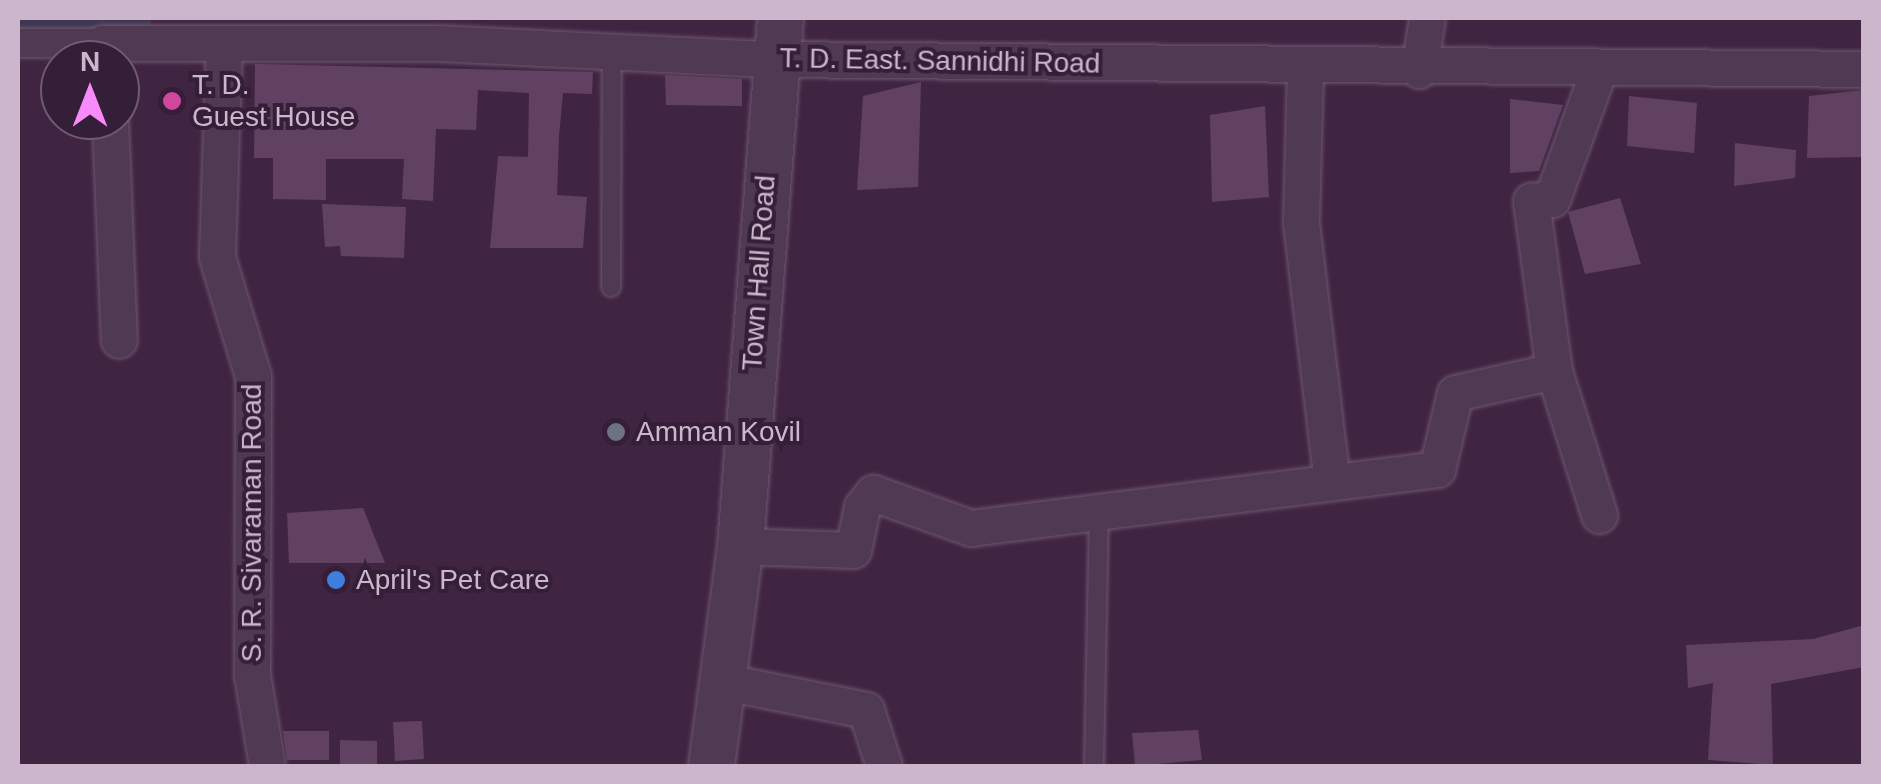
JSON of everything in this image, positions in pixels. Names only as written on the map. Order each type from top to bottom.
[{"type":"street","points":[[1419,70],[1427,18]]},
{"type":"street","name":"T. D. East. Sannidhi Road","points":[[140,41],[174,30],[224,43],[438,30],[612,52],[775,38],[1304,68],[1864,68]]},
{"type":"street","name":"Town Hall Road","points":[[710,766],[726,682],[740,546],[775,38]]},
{"type":"street","name":"S. R. Sivaraman Road","points":[[224,43],[217,256],[254,376],[252,675],[267,766]]},
{"type":"street","points":[[1304,68],[1300,223],[1332,482]]},
{"type":"street","points":[[1599,69],[1552,199],[1532,201],[1554,371],[1599,515]]},
{"type":"street","points":[[111,140],[119,340]]},
{"type":"street","points":[[740,546],[853,550],[862,506],[873,493],[972,528],[1098,516],[1437,469],[1455,393],[1554,371]]},
{"type":"street","points":[[726,682],[866,710],[884,766]]},
{"type":"lane","points":[[612,52],[612,287]]},
{"type":"lane","points":[[1094,766],[1098,516]]},
{"type":"shaded area","points":[[18,18],[151,18],[151,31],[18,30]]},
{"type":"building","points":[[255,64],[593,72],[592,94],[563,93],[559,136],[557,195],[587,197],[583,248],[490,248],[498,156],[528,157],[529,93],[478,90],[476,130],[436,129],[433,201],[402,199],[404,159],[326,159],[326,200],[273,199],[273,158],[254,158]]},
{"type":"building","points":[[665,75],[742,79],[742,106],[666,105]]},
{"type":"building","points":[[921,82],[918,187],[857,190],[863,96]]},
{"type":"building","points":[[1864,90],[1864,157],[1807,158],[1809,96]]},
{"type":"building","points":[[1629,96],[1697,103],[1694,153],[1627,146]]},
{"type":"building","points":[[1510,99],[1563,105],[1539,171],[1510,173]]},
{"type":"building","points":[[1265,106],[1269,197],[1212,202],[1210,115]]},
{"type":"building","points":[[1735,143],[1796,150],[1795,178],[1734,186]]},
{"type":"building","points":[[1620,198],[1641,264],[1585,274],[1568,212]]},
{"type":"building","points":[[322,204],[406,207],[404,258],[341,256],[340,246],[325,247]]},
{"type":"building","points":[[363,508],[385,563],[289,563],[287,513]]},
{"type":"building","points":[[1864,625],[1864,667],[1771,684],[1773,765],[1708,760],[1713,683],[1688,688],[1686,645],[1813,639]]},
{"type":"building","points":[[422,721],[424,759],[395,761],[393,722]]},
{"type":"building","points":[[1198,730],[1202,760],[1135,766],[1132,733]]},
{"type":"building","points":[[283,731],[329,731],[329,760],[287,760]]},
{"type":"building","points":[[340,740],[377,741],[377,766],[340,766]]},
{"type":"place","name":"T. D. Guest House","points":[[172,101]]},
{"type":"place","name":"Amman Kovil","points":[[616,432]]},
{"type":"place","name":"April's Pet Care","points":[[336,580]]}]
